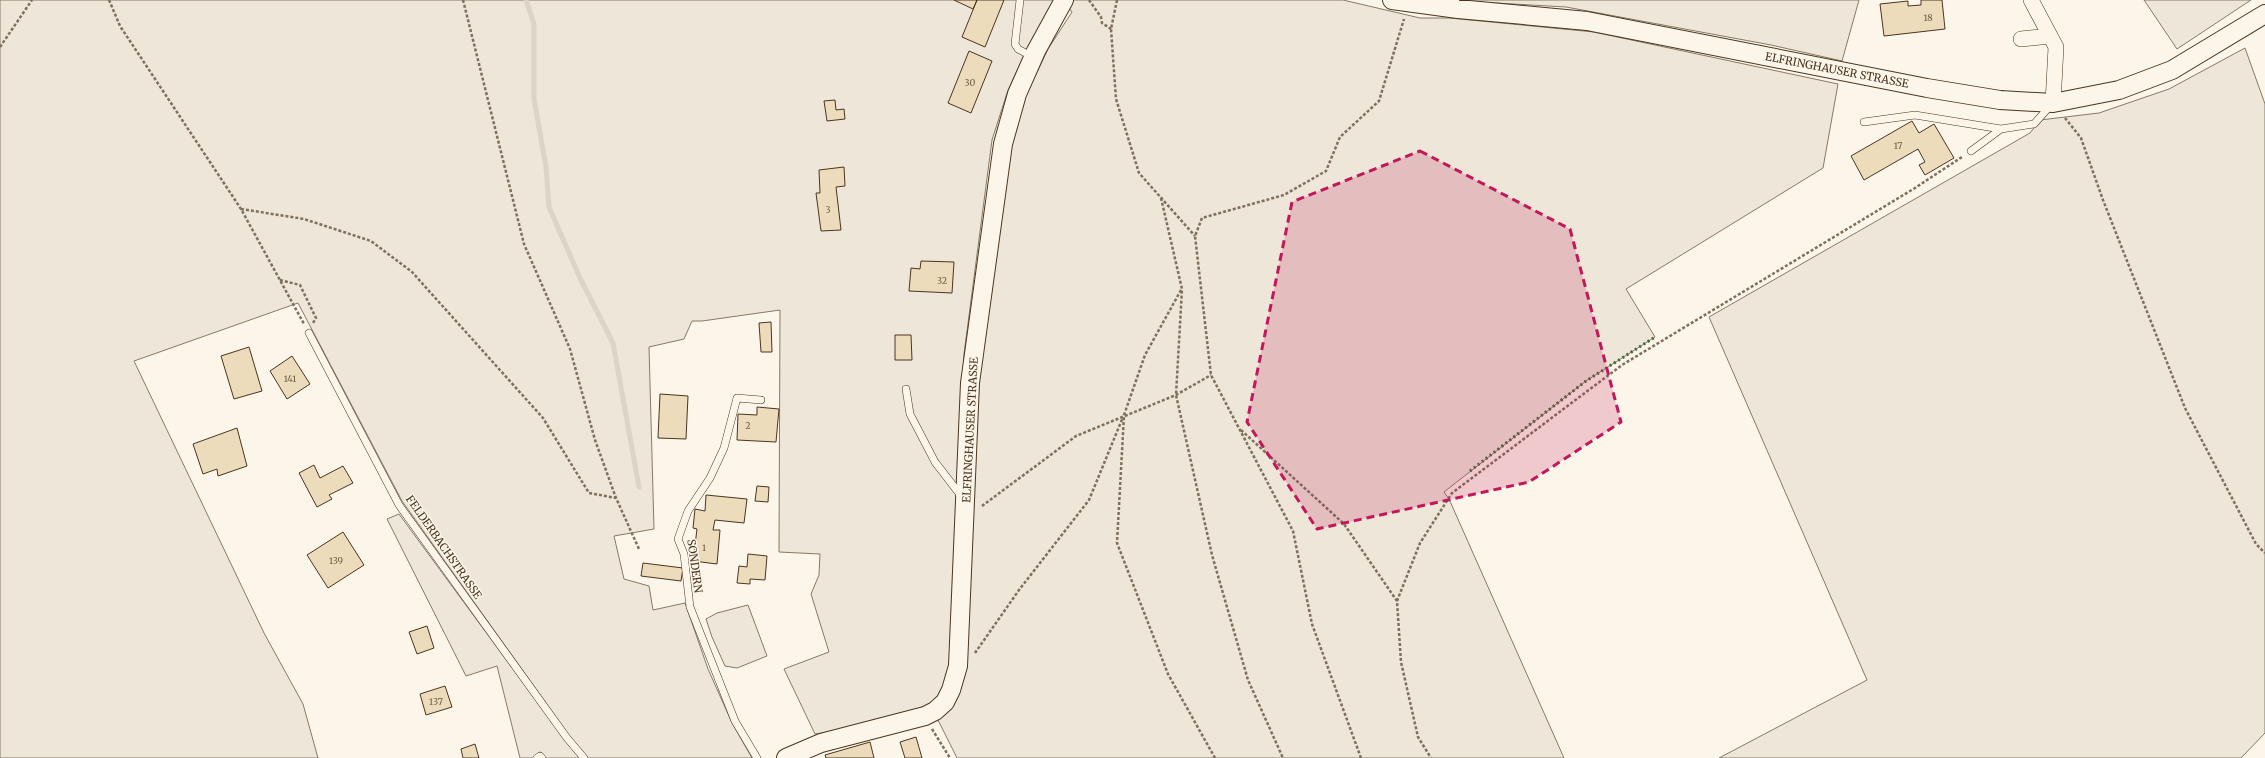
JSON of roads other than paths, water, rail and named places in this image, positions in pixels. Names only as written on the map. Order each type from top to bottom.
[{"type":"street","name":"ELFRINGHAUSER STRASSE","points":[[786,758],[821,743],[925,716],[935,711],[945,702],[951,690],[958,666],[970,383],[1003,144],[1017,94],[1034,57],[1064,0]]},
{"type":"street","name":"ELFRINGHAUSER STRASSE","points":[[1392,0],[1409,3],[1587,20],[1927,88],[2000,100],[2053,103],[2119,90],[2172,70],[2265,14]]},
{"type":"street","points":[[2031,0],[2056,47],[2053,103]]},
{"type":"street","points":[[2021,39],[2050,36]]},
{"type":"lane","points":[[1020,0],[1015,44],[1018,49],[1034,57]]},
{"type":"lane","points":[[1864,122],[1915,115],[2001,129],[2034,124],[2053,103]]},
{"type":"lane","points":[[1971,151],[2001,129]]},
{"type":"lane","name":"FELDERBACHSTRASSE","points":[[309,333],[399,505],[584,758]]},
{"type":"lane","points":[[906,389],[910,414],[935,462],[965,510]]},
{"type":"lane","name":"SONDERN","points":[[757,758],[735,721],[690,607],[684,554],[678,539],[688,511],[710,478],[724,448],[737,398],[760,400]]},
{"type":"lane","points":[[537,758],[540,756],[542,758]]},
{"type":"waterway","points":[[526,0],[534,24],[534,99],[546,167],[549,207],[580,278],[613,343],[639,487]]}]
